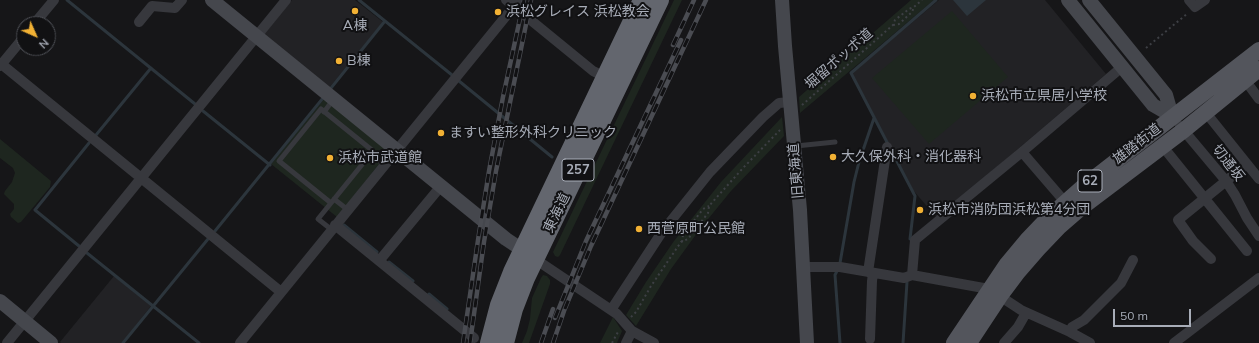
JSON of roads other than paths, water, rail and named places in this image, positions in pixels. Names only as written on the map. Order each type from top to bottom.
[{"type":"highway","name":"東海道","points":[[529,254],[606,77],[642,0]]},
{"type":"highway","name":"東海道","points":[[485,341],[505,288],[529,254],[660,0]]},
{"type":"main road","name":"雄踏街道","points":[[969,343],[1007,264],[1027,240],[1065,202],[1172,116],[1259,50]]},
{"type":"main road","name":"雄踏街道","points":[[954,343],[994,293],[1059,227],[1082,207],[1184,130],[1259,69]]},
{"type":"street","points":[[41,16],[54,0]]},
{"type":"street","points":[[139,22],[152,6],[175,8],[182,0]]},
{"type":"street","points":[[212,0],[506,239],[617,314],[632,331],[654,343]]},
{"type":"street","points":[[7,343],[286,0]]},
{"type":"street","name":"旧東海道","points":[[782,0],[794,105],[794,146],[804,267],[807,343]]},
{"type":"street","points":[[1068,0],[1153,105],[1172,116]]},
{"type":"street","points":[[1089,0],[1166,95],[1172,116]]},
{"type":"street","points":[[1192,4],[1205,0]]},
{"type":"street","points":[[240,343],[397,150],[513,2],[593,71],[606,77]]},
{"type":"street","points":[[16,45],[0,64],[281,292]]},
{"type":"street","points":[[912,275],[915,240],[1122,67]]},
{"type":"street","points":[[1245,80],[1259,99]]},
{"type":"street","points":[[611,310],[647,253],[677,211],[710,172],[763,117],[779,103],[794,105]]},
{"type":"street","name":"切通坂","points":[[1172,116],[1226,181],[1259,236]]},
{"type":"street","points":[[1211,120],[1259,179]]},
{"type":"street","points":[[870,340],[871,272],[888,147]]},
{"type":"street","points":[[1022,152],[1065,202]]},
{"type":"street","points":[[1168,153],[1247,251]]},
{"type":"street","points":[[1211,259],[1193,241],[1178,220],[1247,164]]},
{"type":"street","points":[[379,261],[441,186]]},
{"type":"street","points":[[334,228],[485,341]]},
{"type":"street","points":[[1070,332],[1072,327],[1084,320],[1121,283],[1133,260]]},
{"type":"street","points":[[804,267],[840,267],[904,278],[912,275],[994,293],[1026,313],[1070,332],[1090,343]]},
{"type":"street","points":[[1174,343],[1259,278]]},
{"type":"street","points":[[0,301],[51,343]]},
{"type":"street","points":[[1004,343],[1018,327],[1026,313]]},
{"type":"street","points":[[626,343],[632,331]]},
{"type":"lane","points":[[324,112],[334,99]]},
{"type":"lane","points":[[334,228],[318,219],[332,201],[370,154],[373,151],[321,109],[279,161],[332,201],[348,210]]},
{"type":"lane","points":[[794,146],[835,142]]},
{"type":"lane","points":[[370,154],[384,165]]},
{"type":"waterway","points":[[67,0],[195,104]]},
{"type":"waterway","points":[[359,0],[452,75]]},
{"type":"waterway","points":[[910,239],[915,196],[851,73],[936,0]]},
{"type":"waterway","points":[[331,88],[385,21]]},
{"type":"waterway","points":[[96,135],[151,68]]},
{"type":"waterway","points":[[459,81],[552,157]]},
{"type":"waterway","points":[[215,231],[323,98]]},
{"type":"waterway","points":[[203,111],[270,165]]},
{"type":"waterway","points":[[840,263],[854,182],[874,118]]},
{"type":"waterway","points":[[79,246],[35,210],[89,143]]},
{"type":"waterway","points":[[344,225],[377,252]]},
{"type":"waterway","points":[[123,343],[208,239]]},
{"type":"waterway","points":[[87,253],[199,343]]},
{"type":"waterway","points":[[389,262],[413,281]]},
{"type":"waterway","points":[[837,271],[835,275],[840,343]]},
{"type":"waterway","points":[[903,343],[907,282]]},
{"type":"waterway","points":[[429,294],[447,309]]},
{"type":"railway","points":[[463,343],[489,171],[524,0]]},
{"type":"railway","points":[[470,343],[484,242],[496,171],[531,0]]},
{"type":"railway","points":[[673,45],[694,0]]},
{"type":"railway","points":[[553,343],[564,311],[591,246],[706,0]]},
{"type":"railway","points":[[555,318],[586,241],[681,40]]},
{"type":"railway","points":[[541,343],[553,309]]},
{"type":"place","name":"A棟","points":[[355,11]]},
{"type":"place","name":"浜松グレイス 浜松教会","points":[[498,12]]},
{"type":"place","name":"B棟","points":[[339,61]]},
{"type":"place","name":"浜松市立県居小学校","points":[[973,96]]},
{"type":"place","name":"ますい整形外科クリニック","points":[[441,133]]},
{"type":"place","name":"大久保外科・消化器科","points":[[833,157]]},
{"type":"place","name":"浜松市武道館","points":[[330,158]]},
{"type":"place","name":"浜松市消防団浜松第4分団","points":[[920,210]]},
{"type":"place","name":"西菅原町公民館","points":[[639,229]]}]
